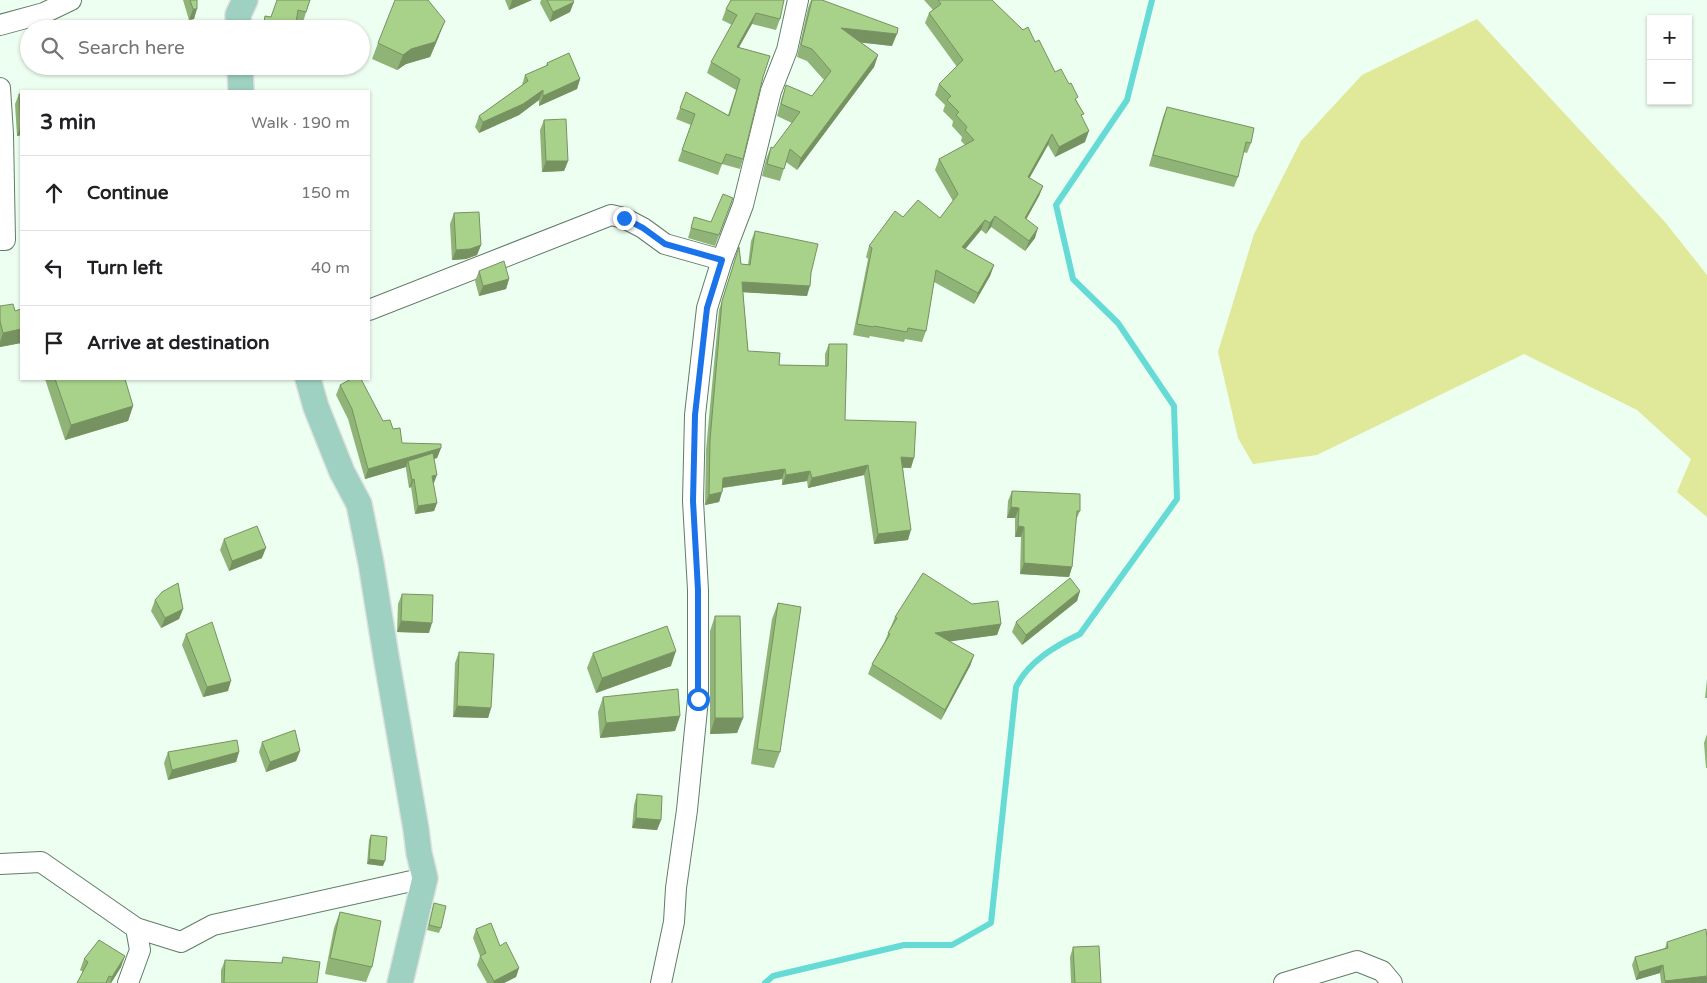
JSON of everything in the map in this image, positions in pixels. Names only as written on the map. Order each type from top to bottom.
[{"type":"main road","points":[[238,20],[238,15],[245,0]]},
{"type":"main road","points":[[240,75],[241,90]]},
{"type":"main road","points":[[308,380],[316,407],[342,472],[359,504],[371,563],[419,853],[425,878],[400,983]]},
{"type":"street","points":[[0,25],[44,13],[71,0]]},
{"type":"street","points":[[662,983],[674,922],[676,888],[687,810],[698,699],[698,590],[693,501],[695,415],[707,308],[722,260],[743,205],[771,92],[787,50],[798,0]]},
{"type":"street","points":[[0,88],[5,240],[0,240]]},
{"type":"street","points":[[370,310],[611,215],[624,218],[643,228],[665,244],[722,260]]},
{"type":"street","points":[[0,864],[41,862],[136,928],[181,942],[213,925],[425,878]]},
{"type":"street","points":[[128,983],[140,950],[136,928]]},
{"type":"street","points":[[1284,983],[1357,961],[1382,971],[1392,983]]},
{"type":"green space","points":[[1477,19],[1665,222],[1707,275],[1707,517],[1677,492],[1691,459],[1637,410],[1524,354],[1317,455],[1253,464],[1238,438],[1218,352],[1254,234],[1301,141],[1362,75]]},
{"type":"building","points":[[190,0],[197,0],[197,9],[193,9]]},
{"type":"building","points":[[277,0],[310,0],[306,12],[298,10],[296,20],[264,20],[265,16],[271,17]]},
{"type":"building","points":[[395,0],[428,0],[445,21],[435,42],[411,49],[403,55],[378,43]]},
{"type":"building","points":[[547,0],[573,0],[574,2],[553,12]]},
{"type":"building","points":[[731,0],[784,0],[780,19],[756,13],[737,47],[770,56],[743,159],[726,154],[722,164],[682,150],[695,114],[680,108],[686,92],[729,116],[740,79],[711,62],[737,15],[726,9]]},
{"type":"building","points":[[812,0],[822,0],[898,28],[897,34],[841,28],[878,55],[801,158],[790,149],[784,169],[767,164],[771,147],[773,148],[800,112],[781,104],[786,85],[812,96],[831,71],[812,49],[801,45]]},
{"type":"building","points":[[938,0],[992,0],[1023,30],[1028,27],[1035,42],[1039,40],[1055,72],[1061,69],[1069,84],[1071,83],[1078,97],[1075,99],[1084,114],[1081,115],[1089,131],[1059,147],[1052,134],[1028,177],[1043,186],[1025,218],[1038,228],[1029,241],[995,216],[990,223],[985,220],[962,247],[994,265],[978,293],[936,270],[926,331],[908,328],[907,332],[857,324],[872,248],[869,246],[895,211],[903,217],[918,200],[940,218],[958,194],[939,159],[974,140],[965,130],[967,127],[956,115],[959,112],[947,100],[951,96],[939,84],[963,60],[929,13],[941,4]]},
{"type":"building","points":[[569,53],[580,79],[543,96],[543,90],[523,104],[483,122],[479,116],[528,81],[525,75]]},
{"type":"building","points":[[1167,107],[1254,128],[1251,143],[1246,142],[1238,177],[1153,155]]},
{"type":"building","points":[[566,119],[568,161],[546,161],[544,120]]},
{"type":"building","points":[[723,194],[733,198],[719,235],[691,228],[694,217],[711,222]]},
{"type":"building","points":[[479,212],[481,245],[470,249],[456,250],[454,213]]},
{"type":"building","points":[[755,231],[818,244],[810,286],[742,282],[748,351],[780,353],[779,365],[828,366],[829,344],[847,344],[845,420],[916,422],[914,458],[901,457],[911,530],[878,534],[868,465],[812,478],[810,471],[786,475],[785,469],[723,478],[722,492],[709,495],[710,440],[722,301],[739,247],[741,264],[750,265]]},
{"type":"building","points":[[504,261],[509,279],[483,286],[479,271]]},
{"type":"building","points":[[13,304],[15,311],[20,309],[20,329],[3,333],[0,321],[0,306]]},
{"type":"building","points":[[55,380],[125,380],[133,406],[71,425]]},
{"type":"building","points":[[349,380],[362,380],[383,421],[390,420],[393,429],[400,428],[402,443],[441,444],[441,448],[368,469],[352,409],[340,385]]},
{"type":"building","points":[[433,453],[437,475],[432,476],[437,503],[418,506],[414,479],[412,480],[408,461]]},
{"type":"building","points":[[1012,491],[1080,494],[1080,511],[1077,511],[1072,567],[1024,563],[1024,527],[1018,526],[1019,508],[1011,507]]},
{"type":"building","points":[[257,526],[266,548],[232,561],[224,539]]},
{"type":"building","points":[[923,573],[972,604],[998,601],[1001,624],[935,633],[974,655],[945,710],[872,664],[890,634],[888,633],[897,618],[895,617]]},
{"type":"building","points":[[1070,578],[1080,591],[1026,635],[1016,622]]},
{"type":"building","points":[[178,583],[183,609],[165,618],[155,600],[162,592]]},
{"type":"building","points":[[402,594],[433,595],[432,623],[401,621]]},
{"type":"building","points":[[778,603],[801,607],[780,752],[757,749]]},
{"type":"building","points":[[715,616],[740,616],[743,718],[715,718]]},
{"type":"building","points":[[212,622],[231,681],[207,687],[186,634]]},
{"type":"building","points":[[667,626],[676,651],[602,678],[593,653]]},
{"type":"building","points":[[459,652],[494,654],[491,708],[457,706]]},
{"type":"building","points":[[678,689],[680,716],[606,723],[603,697]]},
{"type":"building","points":[[295,730],[300,751],[270,762],[262,742]]},
{"type":"building","points":[[237,740],[239,752],[172,770],[168,752]]},
{"type":"building","points":[[637,794],[662,796],[661,820],[636,818]]},
{"type":"building","points":[[371,835],[387,837],[385,861],[369,859]]},
{"type":"building","points":[[434,903],[446,906],[441,928],[429,925]]},
{"type":"building","points":[[340,912],[381,921],[372,967],[330,958]]},
{"type":"building","points":[[491,923],[500,946],[506,942],[519,968],[494,981],[480,956],[486,953],[476,929]]},
{"type":"building","points":[[1706,929],[1707,976],[1665,981],[1663,965],[1639,972],[1635,957],[1668,948],[1667,942]]},
{"type":"building","points":[[99,940],[125,956],[112,977],[109,976],[106,983],[77,983],[88,962],[84,959]]},
{"type":"building","points":[[1099,946],[1101,983],[1075,983],[1073,947]]},
{"type":"building","points":[[283,957],[320,962],[317,983],[224,983],[225,960],[282,963]]},
{"type":"waterway","points":[[765,983],[773,976],[904,945],[952,945],[991,923],[1016,687],[1035,662],[1052,649],[1080,634],[1177,499],[1174,406],[1118,323],[1073,279],[1056,205],[1127,100],[1152,0]]},
{"type":"route","points":[[624,218],[643,228],[665,244],[722,260],[707,308],[695,415],[693,501],[698,590],[698,699]]}]
